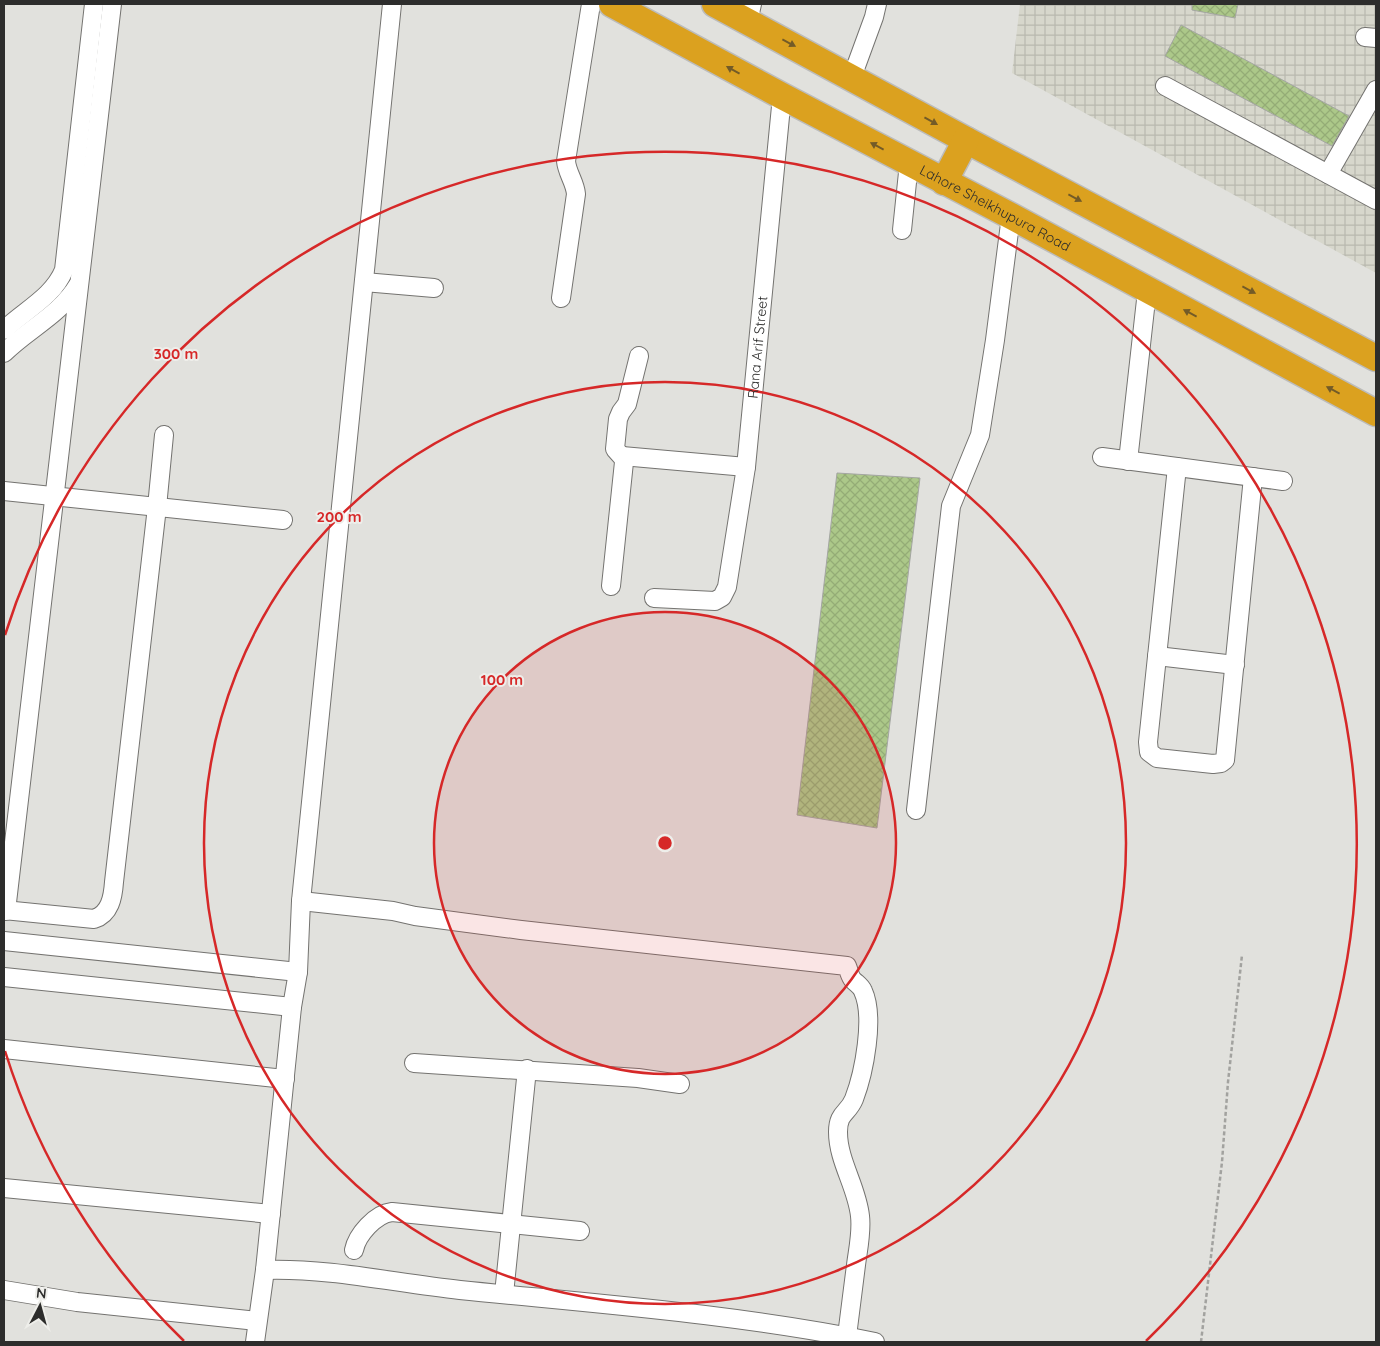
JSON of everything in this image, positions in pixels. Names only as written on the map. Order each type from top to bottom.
[{"type":"highway","name":"Lahore Sheikhupura Road","points":[[612,4],[1376,413]]},
{"type":"highway","points":[[715,4],[750,13],[852,77],[966,140],[1376,358]]},
{"type":"highway","points":[[944,182],[966,140]]},
{"type":"street","points":[[4,330],[12,315],[52,291],[64,270],[94,4]]},
{"type":"street","points":[[112,4],[5,911],[94,919],[104,914],[110,903],[114,882],[164,435]]},
{"type":"street","points":[[255,1342],[265,1270],[292,1007],[298,972],[301,901],[392,4]]},
{"type":"street","points":[[561,298],[576,194],[566,167],[566,161],[591,4]]},
{"type":"street","points":[[852,77],[877,4]]},
{"type":"street","points":[[1165,86],[1376,200]]},
{"type":"street","points":[[1328,174],[1376,90]]},
{"type":"street","name":"Rana Arif Street","points":[[654,598],[715,601],[722,596],[727,587],[746,467],[782,96]]},
{"type":"street","points":[[902,230],[909,163]]},
{"type":"street","points":[[916,810],[951,506],[953,497],[980,435],[995,340],[1011,216]]},
{"type":"street","points":[[364,282],[434,288]]},
{"type":"street","points":[[4,353],[24,334],[64,304],[79,283]]},
{"type":"street","points":[[1128,461],[1147,290]]},
{"type":"street","points":[[611,586],[624,462],[622,456],[615,449],[618,418],[620,412],[627,404],[639,356]]},
{"type":"street","points":[[622,456],[746,467]]},
{"type":"street","points":[[1102,458],[1283,481]]},
{"type":"street","points":[[1177,467],[1148,742],[1149,752],[1157,758],[1213,764],[1221,763],[1226,758],[1253,477]]},
{"type":"street","points":[[4,491],[283,520]]},
{"type":"street","points":[[1157,656],[1235,664]]},
{"type":"street","points":[[301,901],[393,911],[415,916],[521,930],[847,966],[852,980],[860,985],[863,991],[868,1008],[869,1022],[866,1048],[856,1092],[853,1101],[840,1117],[838,1124],[839,1139],[847,1174],[857,1200],[860,1226],[847,1336]]},
{"type":"street","points":[[4,941],[298,972]]},
{"type":"street","points":[[4,977],[292,1007]]},
{"type":"street","points":[[4,1049],[285,1079]]},
{"type":"street","points":[[414,1063],[528,1069],[638,1078],[680,1084]]},
{"type":"street","points":[[504,1294],[528,1069]]},
{"type":"street","points":[[4,1188],[270,1214]]},
{"type":"street","points":[[354,1250],[357,1240],[365,1230],[388,1212],[580,1232]]},
{"type":"street","points":[[265,1270],[299,1269],[323,1271],[456,1290],[744,1319],[875,1342]]},
{"type":"street","points":[[4,1290],[77,1302],[257,1321]]},
{"type":"path","points":[[1200,1342],[1222,1162],[1228,1082],[1242,955]]},
{"type":"shaded area","points":[[1020,4],[1376,4],[1376,273],[1012,73]]},
{"type":"building","points":[[1192,4],[1238,4],[1235,18],[1192,10]]},
{"type":"building","points":[[1181,25],[1349,116],[1332,146],[1165,56]]},
{"type":"building","points":[[837,473],[920,478],[877,828],[797,815]]}]
